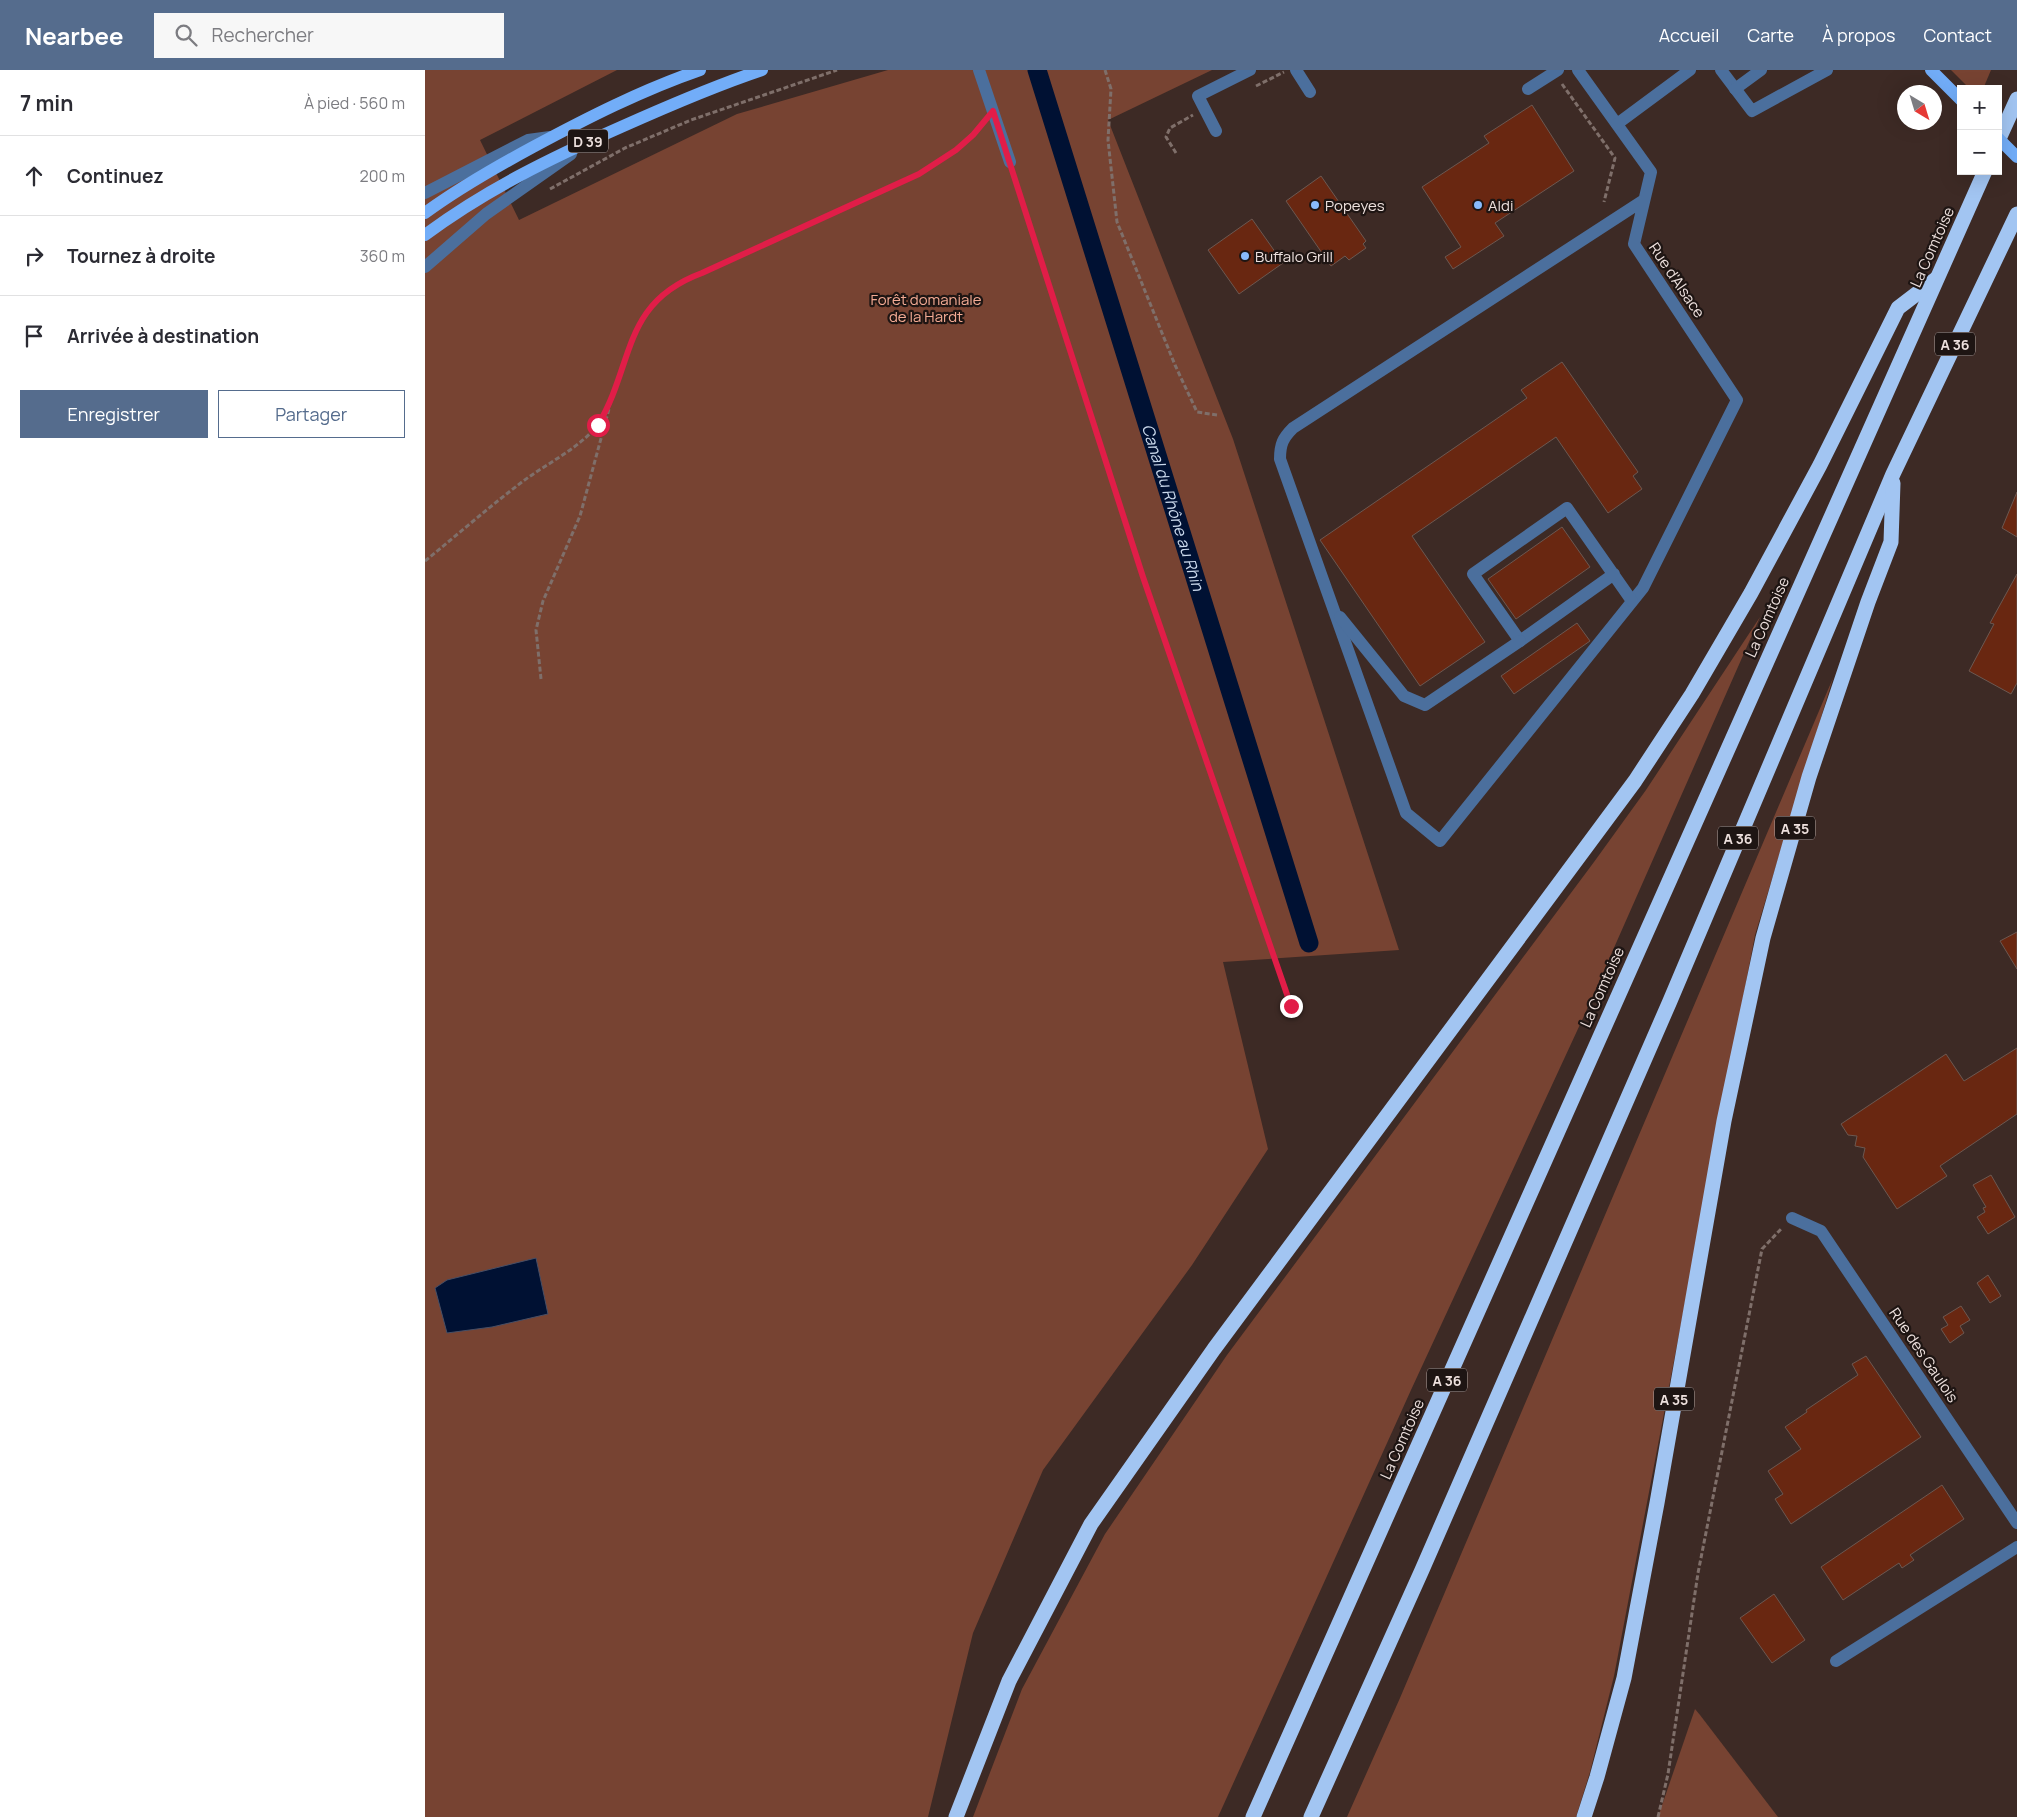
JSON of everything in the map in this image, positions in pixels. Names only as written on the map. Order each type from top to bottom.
[{"type":"highway","points":[[2002,131],[2017,99]]},
{"type":"highway","name":"La Comtoise","points":[[1253,1817],[1983,175]]},
{"type":"highway","name":"A 36","points":[[1311,1817],[1422,1570],[1670,1001],[1893,474],[2017,214]]},
{"type":"highway","points":[[956,1817],[1009,1681],[1091,1524],[1214,1349],[1635,781],[1692,694],[1751,593],[1820,465],[1898,308],[1936,279]]},
{"type":"highway","name":"A 35","points":[[1584,1817],[1624,1678],[1657,1503],[1723,1121],[1763,938],[1809,777],[1868,602],[1891,542],[1893,474]]},
{"type":"main road","name":"D 39","points":[[425,213],[502,164],[552,137],[615,105],[700,70]]},
{"type":"main road","name":"D 39","points":[[425,235],[443,221],[524,172],[709,88],[762,70]]},
{"type":"main road","points":[[1935,75],[1957,96]]},
{"type":"main road","points":[[2002,144],[2017,157]]},
{"type":"street","points":[[979,70],[1010,162]]},
{"type":"street","points":[[1215,131],[1198,96],[1250,70]]},
{"type":"street","points":[[1296,70],[1310,92]]},
{"type":"street","name":"Rue d'Alsace","points":[[1579,70],[1651,172],[1634,244],[1737,400],[1643,588],[1632,601]]},
{"type":"street","points":[[1617,124],[1690,70]]},
{"type":"street","points":[[1721,70],[1752,111],[1827,70]]},
{"type":"street","points":[[1735,89],[1761,70]]},
{"type":"street","points":[[1528,89],[1556,71]]},
{"type":"street","points":[[425,193],[528,140],[552,137]]},
{"type":"street","points":[[425,267],[486,214],[589,141]]},
{"type":"street","points":[[1520,640],[1473,574],[1567,508],[1632,601],[1440,840],[1406,813],[1280,459],[1280,446],[1293,428],[1644,200]]},
{"type":"street","points":[[1334,610],[1404,696],[1425,705],[1614,574]]},
{"type":"street","name":"Rue des Gaulois","points":[[1792,1218],[1821,1231],[2017,1523]]},
{"type":"street","points":[[1836,1661],[2017,1546]]},
{"type":"path","points":[[549,189],[625,148],[691,120],[837,70]]},
{"type":"path","points":[[1105,70],[1111,89],[1108,140],[1117,222],[1175,365],[1197,412],[1217,416]]},
{"type":"path","points":[[1556,71],[1615,158],[1604,202]]},
{"type":"path","points":[[541,679],[536,630],[543,601],[580,516],[630,344],[648,309],[673,286],[683,280],[919,174],[956,150],[973,135],[993,111]]},
{"type":"path","points":[[1010,162],[1143,577],[1291,1006]]},
{"type":"path","points":[[425,561],[523,481],[578,444],[598,425],[611,404]]},
{"type":"path","points":[[1658,1817],[1668,1774],[1698,1573],[1762,1249],[1792,1218]]},
{"type":"green space","name":"Forêt domaniale de la Hardt","points":[[425,70],[617,70],[480,140],[519,220],[737,114],[888,70],[1212,70],[1108,120],[1233,439],[1399,950],[1223,962],[1268,1149],[1192,1265],[1043,1470],[973,1633],[928,1817],[425,1817]]},
{"type":"green space","points":[[1951,70],[1991,70],[1985,85],[1966,85]]},
{"type":"green space","points":[[1760,617],[1583,1018],[1411,1390],[1218,1817],[973,1817],[1022,1689],[1105,1534],[1227,1355],[1646,790]]},
{"type":"green space","points":[[1833,678],[1755,935],[1614,1676],[1590,1772],[1576,1817],[1347,1817],[1400,1698]]},
{"type":"green space","points":[[1695,1709],[1700,1715],[1778,1817],[1658,1817]]},
{"type":"water","points":[[536,1258],[548,1314],[492,1327],[447,1333],[435,1288],[447,1280]]},
{"type":"building","name":"Aldi","points":[[1532,105],[1574,171],[1495,223],[1504,236],[1453,269],[1445,257],[1461,247],[1422,187],[1489,143],[1484,136]]},
{"type":"building","points":[[1321,176],[1366,241],[1363,244],[1366,248],[1349,260],[1345,256],[1331,266],[1286,201]]},
{"type":"building","name":"Buffalo Grill","points":[[1252,219],[1283,263],[1239,294],[1208,250]]},
{"type":"building","points":[[1562,362],[1638,472],[1633,476],[1642,489],[1608,513],[1556,437],[1412,536],[1485,642],[1420,686],[1320,540],[1527,398],[1521,390]]},
{"type":"building","points":[[2017,492],[2017,537],[2002,528]]},
{"type":"building","points":[[1562,527],[1590,567],[1516,619],[1488,579]]},
{"type":"building","points":[[2017,574],[2017,683],[2011,694],[1969,671],[1994,624],[1990,623]]},
{"type":"building","points":[[1577,623],[1590,641],[1514,694],[1501,676]]},
{"type":"building","points":[[2017,932],[2017,969],[2000,941]]},
{"type":"building","points":[[2017,1048],[2017,1114],[1940,1166],[1947,1176],[1897,1209],[1863,1157],[1865,1148],[1855,1146],[1857,1136],[1848,1135],[1841,1124],[1946,1054],[1964,1081]]},
{"type":"building","points":[[1991,1175],[2015,1217],[1988,1234],[1977,1217],[1985,1212],[1983,1208],[1986,1207],[1973,1185]]},
{"type":"building","points":[[1988,1275],[2001,1296],[1990,1303],[1977,1283]]},
{"type":"building","points":[[1961,1306],[1970,1320],[1960,1326],[1964,1333],[1950,1343],[1941,1329],[1948,1325],[1943,1317]]},
{"type":"building","points":[[1866,1356],[1921,1437],[1791,1524],[1775,1499],[1783,1494],[1768,1471],[1801,1449],[1785,1427],[1807,1412],[1806,1410],[1858,1375],[1852,1364]]},
{"type":"building","points":[[1942,1485],[1964,1519],[1910,1555],[1914,1560],[1902,1568],[1899,1563],[1843,1600],[1821,1567]]},
{"type":"building","points":[[1774,1594],[1805,1640],[1772,1663],[1740,1618]]},
{"type":"waterway","name":"Canal du Rhône au Rhin","points":[[1037,70],[1309,943]]},
{"type":"place","name":"Popeyes","points":[[1315,205]]},
{"type":"place","name":"Aldi","points":[[1478,205]]},
{"type":"place","name":"Buffalo Grill","points":[[1245,256]]},
{"type":"route","points":[[598,425],[611,404],[630,344],[640,322],[648,309],[673,286],[919,174],[956,150],[973,135],[993,111],[1143,577],[1291,1006]]}]
